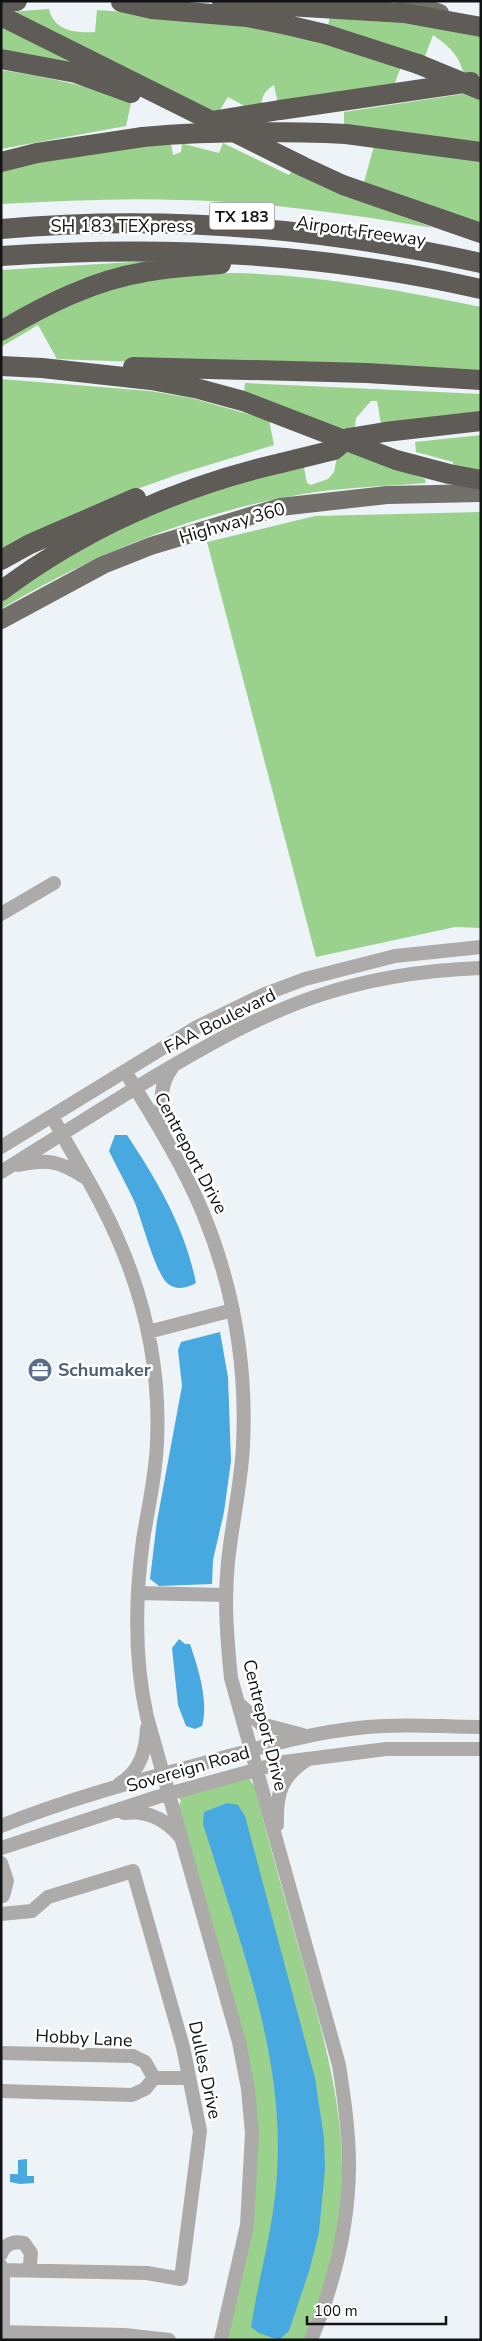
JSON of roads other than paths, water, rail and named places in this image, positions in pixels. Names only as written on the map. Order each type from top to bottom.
[{"type":"highway","points":[[1,2],[17,1]]},
{"type":"highway","points":[[110,1],[152,9],[247,17],[287,25],[343,39],[418,64],[481,90]]},
{"type":"highway","points":[[121,2],[127,1]]},
{"type":"highway","points":[[185,1],[373,10],[435,17],[481,27]]},
{"type":"highway","points":[[1,16],[172,100],[254,144],[343,185],[481,233]]},
{"type":"highway","points":[[1,59],[76,73],[156,102],[188,110]]},
{"type":"highway","points":[[1,162],[37,153],[121,140],[144,134],[280,110],[481,81]]},
{"type":"highway","points":[[144,134],[283,131],[346,134],[481,152]]},
{"type":"highway","name":"Airport Freeway","points":[[1,216],[125,212],[234,215],[336,225],[481,251]]},
{"type":"highway","name":"SH 183 TEXpress","points":[[1,229],[132,224],[264,230],[385,244],[481,263]]},
{"type":"highway","name":"SH 183 TEXpress","points":[[1,241],[120,236],[259,241],[351,250],[481,274]]},
{"type":"highway","name":"Airport Freeway","points":[[1,256],[107,251],[184,252],[298,259],[366,268],[481,290]]},
{"type":"highway","points":[[1,331],[79,291],[113,279],[144,272],[226,264],[297,269],[366,268]]},
{"type":"highway","points":[[8,366],[152,380],[198,389],[243,400],[396,460],[448,474],[481,480]]},
{"type":"highway","points":[[42,368],[152,367],[367,373],[481,380]]},
{"type":"highway","points":[[1,591],[28,571],[78,541],[136,511],[217,480],[349,438],[481,421]]},
{"type":"highway","points":[[1,560],[73,525],[140,496],[196,476],[280,459]]},
{"type":"main road","points":[[406,1],[481,27]]},
{"type":"main road","name":"Highway 360","points":[[1,620],[62,586],[102,566],[143,549],[280,507],[387,495],[481,493]]},
{"type":"street","points":[[1,914],[54,883]]},
{"type":"street","name":"FAA Boulevard","points":[[1,1148],[198,1027],[265,994],[305,979],[395,956],[481,947]]},
{"type":"street","points":[[347,967],[353,986]]},
{"type":"street","name":"FAA Boulevard","points":[[5,1169],[135,1088],[258,1019],[314,997],[353,986],[398,976],[446,969],[481,968]]},
{"type":"street","points":[[164,1137],[161,1096],[165,1077],[175,1065]]},
{"type":"street","name":"Centreport Drive","points":[[125,1071],[164,1137],[202,1212],[215,1244],[233,1310],[243,1384],[243,1444],[241,1480],[228,1561],[226,1595],[227,1646],[231,1678],[339,2065],[346,2114],[349,2164],[344,2230],[331,2284],[311,2340]]},
{"type":"street","points":[[52,1116],[88,1179],[114,1230],[130,1268],[154,1361],[157,1393],[157,1444],[138,1593],[138,1668],[147,1717],[239,2042],[252,2133],[247,2225],[221,2340]]},
{"type":"street","points":[[5,1169],[44,1160],[64,1165],[88,1179]]},
{"type":"street","points":[[148,1332],[233,1310]]},
{"type":"street","points":[[138,1593],[226,1595]]},
{"type":"street","points":[[237,1702],[251,1717],[261,1724],[307,1736]]},
{"type":"street","points":[[108,1790],[124,1781],[142,1758],[147,1717]]},
{"type":"street","name":"Sovereign Road","points":[[1,1826],[36,1812],[108,1790],[307,1736],[369,1727],[481,1727]]},
{"type":"street","name":"Sovereign Road","points":[[1,1848],[86,1819],[255,1769],[311,1758],[386,1749],[481,1749]]},
{"type":"street","points":[[278,1846],[276,1803],[281,1787],[295,1768],[311,1758]]},
{"type":"street","points":[[86,1819],[136,1812],[149,1814],[172,1827],[182,1840]]},
{"type":"street","points":[[1,1863],[7,1881],[3,1896],[1,1894]]},
{"type":"street","name":"Dulles Drive","points":[[4,1913],[32,1911],[48,1897],[133,1871],[164,1975],[200,2131],[181,2279],[147,2273],[9,2269]]},
{"type":"street","name":"Hobby Lane","points":[[1,2053],[133,2056],[145,2062],[154,2078]]},
{"type":"street","points":[[1,2091],[132,2095],[144,2089],[154,2078],[189,2078]]},
{"type":"street","points":[[1,2254],[7,2244],[13,2242],[24,2243],[31,2253],[30,2265],[9,2269],[2,2332],[126,2335],[169,2340]]},
{"type":"water","points":[[115,1135],[127,1135],[160,1188],[178,1224],[196,1283],[178,1288],[170,1286],[162,1277],[153,1257],[135,1203],[109,1151]]},
{"type":"water","points":[[220,1332],[228,1377],[231,1461],[224,1512],[213,1560],[212,1584],[159,1586],[150,1579],[157,1521],[182,1386],[178,1350],[181,1342]]},
{"type":"water","points":[[179,1639],[185,1644],[190,1644],[202,1685],[204,1716],[202,1726],[195,1729],[186,1726],[178,1705],[172,1648]]},
{"type":"water","points":[[227,1803],[238,1805],[245,1816],[315,2078],[324,2138],[325,2169],[319,2232],[310,2268],[289,2331],[279,2340],[259,2333],[251,2327],[273,2213],[277,2174],[278,2129],[274,2084],[256,1996],[203,1824],[204,1812]]},
{"type":"water","points":[[27,2159],[27,2176],[34,2176],[34,2183],[20,2184],[10,2182],[10,2174],[18,2174],[18,2160]]},
{"type":"place","name":"Schumaker","points":[[40,1370]]}]
